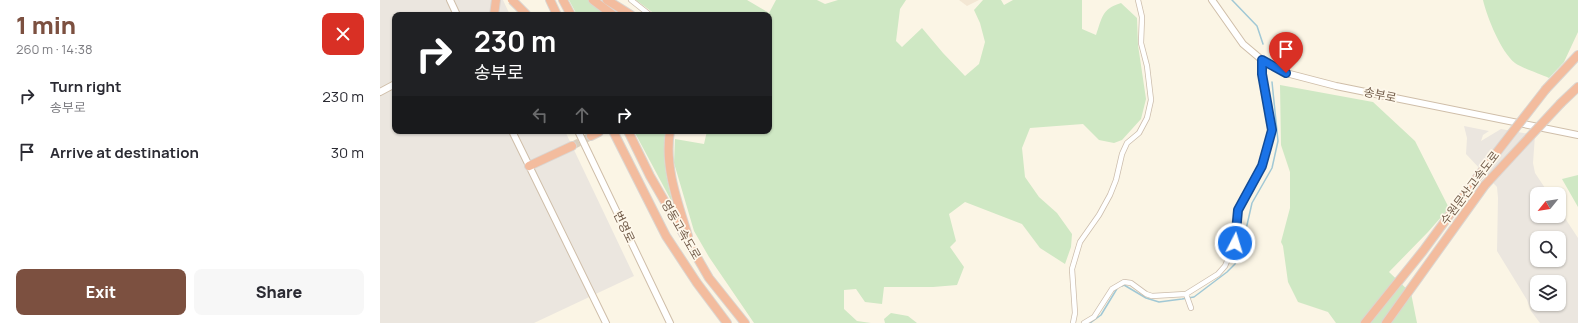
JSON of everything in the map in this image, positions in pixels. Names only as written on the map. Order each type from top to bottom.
[{"type":"highway","points":[[494,12],[496,0]]},
{"type":"highway","points":[[512,0],[524,12]]},
{"type":"highway","points":[[550,0],[556,12]]},
{"type":"highway","points":[[563,0],[569,12]]},
{"type":"highway","points":[[593,0],[609,12]]},
{"type":"highway","points":[[607,0],[626,12]]},
{"type":"highway","name":"수원문산고속도로","points":[[1365,323],[1423,251],[1476,179],[1546,89],[1578,55]]},
{"type":"highway","name":"수원문산고속도로","points":[[1386,323],[1485,185],[1561,103],[1578,87]]},
{"type":"highway","points":[[590,136],[594,134]]},
{"type":"highway","name":"영동고속도로","points":[[614,134],[666,236],[697,283],[727,323]]},
{"type":"highway","name":"영동고속도로","points":[[629,134],[650,176],[709,278],[745,323]]},
{"type":"highway","points":[[670,134],[669,164],[673,186],[693,251]]},
{"type":"highway","points":[[529,166],[572,146]]},
{"type":"highway","points":[[1361,323],[1377,308]]},
{"type":"street","points":[[450,0],[456,12]]},
{"type":"street","points":[[516,0],[520,12]]},
{"type":"street","points":[[632,0],[646,12]]},
{"type":"street","points":[[1073,323],[1075,313],[1072,269],[1080,242],[1104,206],[1116,180],[1122,154],[1128,143],[1139,133],[1148,118],[1150,93],[1141,43],[1142,17],[1138,0]]},
{"type":"street","name":"송부로","points":[[1212,0],[1243,44],[1262,60],[1286,73],[1336,86],[1578,135]]},
{"type":"street","points":[[1084,323],[1094,317],[1112,289],[1124,282],[1131,283],[1146,294],[1152,296],[1186,294],[1218,274],[1225,266],[1235,243],[1238,210],[1262,166],[1272,130],[1262,74],[1262,60]]},
{"type":"street","points":[[380,92],[392,86]]},
{"type":"street","points":[[513,134],[606,323]]},
{"type":"street","name":"번영로","points":[[579,134],[670,323]]},
{"type":"street","points":[[1186,294],[1191,308]]},
{"type":"shaded area","points":[[380,0],[503,0],[509,12],[392,12],[392,134],[566,134],[634,276],[534,323],[380,323]]},
{"type":"shaded area","points":[[959,0],[979,0],[967,6]]},
{"type":"shaded area","points":[[1464,126],[1489,131],[1483,135],[1481,141],[1501,129],[1535,135],[1533,163],[1535,173],[1544,187],[1530,187],[1530,223],[1566,223],[1566,220],[1578,238],[1578,323],[1540,323],[1531,311],[1566,311],[1566,275],[1530,275],[1530,308],[1527,300],[1497,251],[1497,187],[1466,154],[1467,138]]},
{"type":"green space","points":[[569,0],[589,0],[605,12],[575,12]]},
{"type":"green space","points":[[636,0],[747,0],[767,12],[652,12]]},
{"type":"green space","points":[[776,0],[817,0],[825,4],[838,0],[906,0],[900,9],[896,41],[902,47],[922,28],[965,76],[979,64],[985,42],[980,23],[974,10],[983,0],[1001,0],[1004,5],[1013,0],[1082,0],[1082,29],[1096,35],[1103,15],[1114,5],[1121,3],[1137,18],[1138,45],[1146,99],[1141,119],[1122,140],[1114,143],[1099,140],[1083,124],[1030,128],[1022,148],[1025,177],[1039,197],[1057,213],[1072,234],[1071,247],[1065,264],[1040,248],[1022,224],[965,202],[949,214],[956,241],[950,247],[964,267],[957,285],[933,287],[884,287],[882,304],[865,302],[856,289],[844,290],[844,309],[857,321],[871,323],[754,323],[709,257],[694,231],[674,163],[675,139],[704,144],[706,134],[772,134],[772,12],[770,12]]},
{"type":"green space","points":[[1483,0],[1578,0],[1578,32],[1564,62],[1549,78],[1518,65],[1510,58],[1495,34]]},
{"type":"green space","points":[[1280,85],[1373,102],[1415,141],[1449,208],[1389,272],[1411,293],[1417,323],[1336,323],[1328,312],[1298,302],[1288,282],[1283,246],[1281,242],[1290,208],[1290,172],[1281,145]]},
{"type":"green space","points":[[636,134],[666,134],[664,159],[673,204]]},
{"type":"green space","points":[[1578,175],[1578,207],[1562,179]]},
{"type":"green space","points":[[891,313],[908,316],[917,323],[885,323],[884,319]]},
{"type":"waterway","points":[[1232,0],[1257,26],[1263,44]]},
{"type":"waterway","points":[[1122,286],[1124,285],[1146,298],[1159,302],[1194,297],[1227,272],[1235,264],[1242,247],[1252,203],[1272,168],[1278,141],[1272,82]]},
{"type":"waterway","points":[[1090,323],[1101,315],[1118,287]]},
{"type":"tunnel","points":[[572,146],[591,136]]},
{"type":"route","points":[[1235,243],[1238,210],[1262,166],[1272,130],[1262,74],[1262,60],[1286,73]]}]
